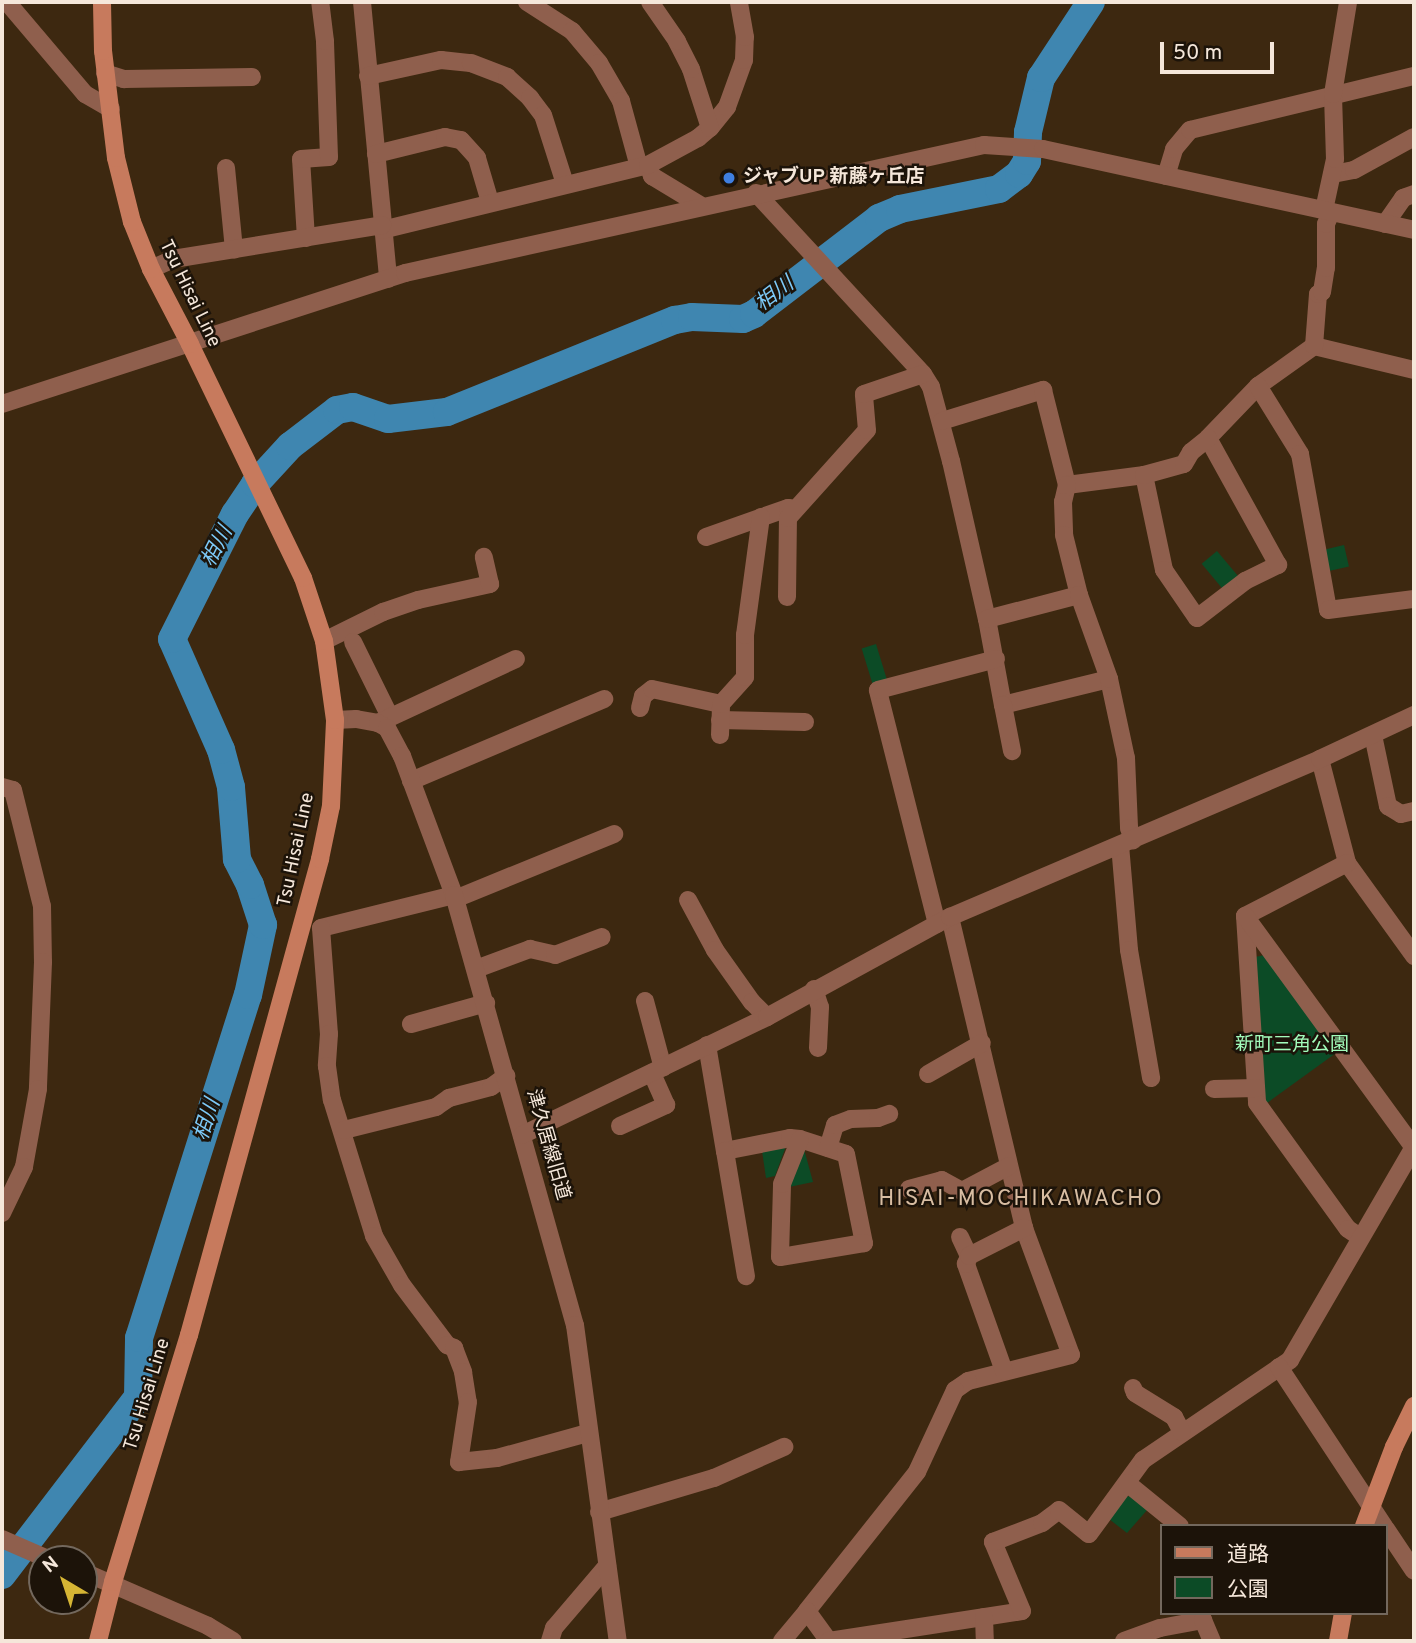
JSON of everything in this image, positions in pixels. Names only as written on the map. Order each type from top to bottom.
[{"type":"main road","name":"Tsu Hisai Line","points":[[98,1641],[113,1582],[189,1335],[303,922],[331,806],[335,720],[324,641],[303,578],[190,344],[150,269],[122,188],[105,73],[102,2]]},
{"type":"main road","points":[[1365,1524],[1414,1406]]},
{"type":"main road","points":[[1338,1641],[1343,1615]]},
{"type":"street","points":[[7,2],[85,94],[111,109]]},
{"type":"street","points":[[306,238],[302,159],[329,157],[325,41],[320,2]]},
{"type":"street","points":[[362,2],[388,279]]},
{"type":"street","points":[[527,2],[572,31],[599,62],[621,102],[643,166],[652,176],[700,205]]},
{"type":"street","points":[[650,2],[686,58],[710,128]]},
{"type":"street","points":[[150,269],[173,260],[382,228],[643,166],[684,148],[710,128],[727,107],[744,60],[745,37],[739,2]]},
{"type":"street","points":[[1314,346],[1318,294],[1322,292],[1326,268],[1326,224],[1333,174],[1333,94],[1348,2]]},
{"type":"street","points":[[368,76],[441,60],[471,63],[507,77],[530,98],[542,115],[565,184]]},
{"type":"street","points":[[105,73],[124,79],[252,77]]},
{"type":"street","points":[[1166,176],[1174,149],[1191,131],[1414,76]]},
{"type":"street","points":[[376,153],[445,136],[461,140],[477,158],[489,202]]},
{"type":"street","points":[[1333,174],[1354,170],[1414,137]]},
{"type":"street","points":[[2,404],[388,279],[700,205],[984,145],[1042,149],[1414,230]]},
{"type":"street","points":[[226,168],[234,250]]},
{"type":"street","points":[[756,193],[923,374],[931,387],[942,421],[996,659],[1012,751]]},
{"type":"street","points":[[1385,224],[1404,198],[1414,194]]},
{"type":"street","points":[[1067,485],[1144,475],[1184,464],[1191,452],[1258,386],[1314,346],[1414,370]]},
{"type":"street","points":[[787,597],[788,517],[867,430],[864,394],[923,374]]},
{"type":"street","points":[[1258,386],[1300,454],[1328,610],[1414,599]]},
{"type":"street","points":[[942,421],[1043,390],[1067,485],[1063,502],[1064,535],[1079,595],[1108,678],[1125,758],[1129,828],[1126,842],[1129,950],[1152,1078]]},
{"type":"street","points":[[1144,475],[1164,570],[1197,618],[1245,581],[1278,565],[1208,438]]},
{"type":"street","points":[[706,537],[788,508],[795,509]]},
{"type":"street","points":[[720,720],[745,677],[744,635],[761,517]]},
{"type":"street","points":[[324,641],[383,611],[491,584],[484,557]]},
{"type":"street","points":[[987,619],[1079,595]]},
{"type":"street","name":"津久居線旧道","points":[[353,642],[411,781],[454,897],[575,1325],[618,1641]]},
{"type":"street","points":[[335,720],[384,719],[516,659]]},
{"type":"street","points":[[782,1641],[917,1472],[956,1390],[968,1381],[1071,1355],[1024,1228],[982,1043],[943,920],[878,690],[996,659]]},
{"type":"street","points":[[1003,705],[1108,678]]},
{"type":"street","points":[[640,708],[643,696],[652,689],[720,720],[805,722]]},
{"type":"street","points":[[411,781],[604,699]]},
{"type":"street","points":[[522,1135],[767,1017],[943,920],[1373,736],[1414,715]]},
{"type":"street","points":[[1373,736],[1388,806],[1401,814],[1414,811]]},
{"type":"street","points":[[1320,759],[1347,863],[1414,956]]},
{"type":"street","points":[[2,787],[13,790],[42,906],[43,962],[38,1088],[24,1167],[2,1213]]},
{"type":"street","points":[[303,922],[321,928],[454,897],[614,834]]},
{"type":"street","points":[[1245,916],[1347,863]]},
{"type":"street","points":[[688,900],[715,950],[767,1017]]},
{"type":"street","points":[[1245,916],[1257,1103],[1348,1229],[1360,1237]]},
{"type":"street","points":[[807,1611],[829,1641],[1022,1611],[993,1542],[1042,1523],[1059,1510],[1089,1534],[1143,1460],[1290,1360],[1414,1147],[1245,916]]},
{"type":"street","points":[[321,928],[326,977],[327,1066],[332,1100],[344,1130],[374,1236],[402,1285],[447,1345],[454,1348],[463,1372],[468,1402],[459,1462],[497,1458],[588,1433]]},
{"type":"street","points":[[476,969],[530,949],[555,955],[601,937]]},
{"type":"street","points":[[814,989],[820,1007],[818,1048]]},
{"type":"street","points":[[620,1126],[666,1105],[645,1001]]},
{"type":"street","points":[[411,1024],[486,1003]]},
{"type":"street","points":[[928,1074],[982,1043]]},
{"type":"street","points":[[707,1045],[746,1276]]},
{"type":"street","points":[[344,1130],[436,1107],[449,1098],[491,1087],[506,1076]]},
{"type":"street","points":[[1214,1090],[1256,1087]]},
{"type":"street","points":[[828,1148],[835,1125],[851,1119],[878,1118],[889,1114]]},
{"type":"street","points":[[725,1151],[790,1138],[800,1139],[846,1154],[864,1243],[780,1257],[782,1184],[800,1139]]},
{"type":"street","points":[[909,1189],[942,1180],[962,1191],[1009,1166]]},
{"type":"street","points":[[1004,1371],[966,1264],[969,1256],[1024,1228]]},
{"type":"street","points":[[960,1237],[969,1256]]},
{"type":"street","points":[[1279,1367],[1383,1524]]},
{"type":"street","points":[[1133,1388],[1135,1393],[1174,1417],[1182,1432]]},
{"type":"street","points":[[599,1512],[714,1478],[784,1447]]},
{"type":"street","points":[[1127,1483],[1178,1524]]},
{"type":"street","points":[[1388,1532],[1414,1572]]},
{"type":"street","points":[[5,1541],[28,1551]]},
{"type":"street","points":[[550,1641],[554,1628],[607,1566]]},
{"type":"street","points":[[98,1577],[208,1626],[233,1641]]},
{"type":"street","points":[[984,1617],[985,1641]]},
{"type":"street","points":[[1124,1641],[1160,1628],[1203,1620],[1212,1641]]},
{"type":"green space","points":[[1344,545],[1349,566],[1326,572],[1321,550]]},
{"type":"green space","points":[[1217,551],[1239,578],[1224,591],[1202,564]]},
{"type":"green space","points":[[876,644],[887,680],[873,685],[862,648]]},
{"type":"green space","name":"新町三角公園","points":[[1265,955],[1336,1053],[1267,1103],[1264,1100],[1255,957]]},
{"type":"green space","points":[[786,1146],[775,1176],[766,1178],[762,1151]]},
{"type":"green space","points":[[804,1149],[813,1182],[789,1187]]},
{"type":"green space","points":[[1126,1496],[1134,1497],[1148,1509],[1127,1533],[1109,1519]]},
{"type":"waterway","name":"相川","points":[[2,1575],[138,1397],[139,1338],[248,995],[263,925],[250,885],[237,859],[231,787],[221,750],[172,639],[235,514],[255,484],[290,446],[337,410],[353,407],[388,419],[447,412],[675,320],[692,317],[743,319],[754,314],[879,218],[900,209],[999,189],[1019,174],[1027,161],[1028,132],[1041,78],[1091,2]]},
{"type":"place","name":"ジャブUP 新藤ヶ丘店","points":[[729,178]]},
{"type":"district","name":"HISAI-MOCHIKAWACHO","points":[[1021,1200]]}]
